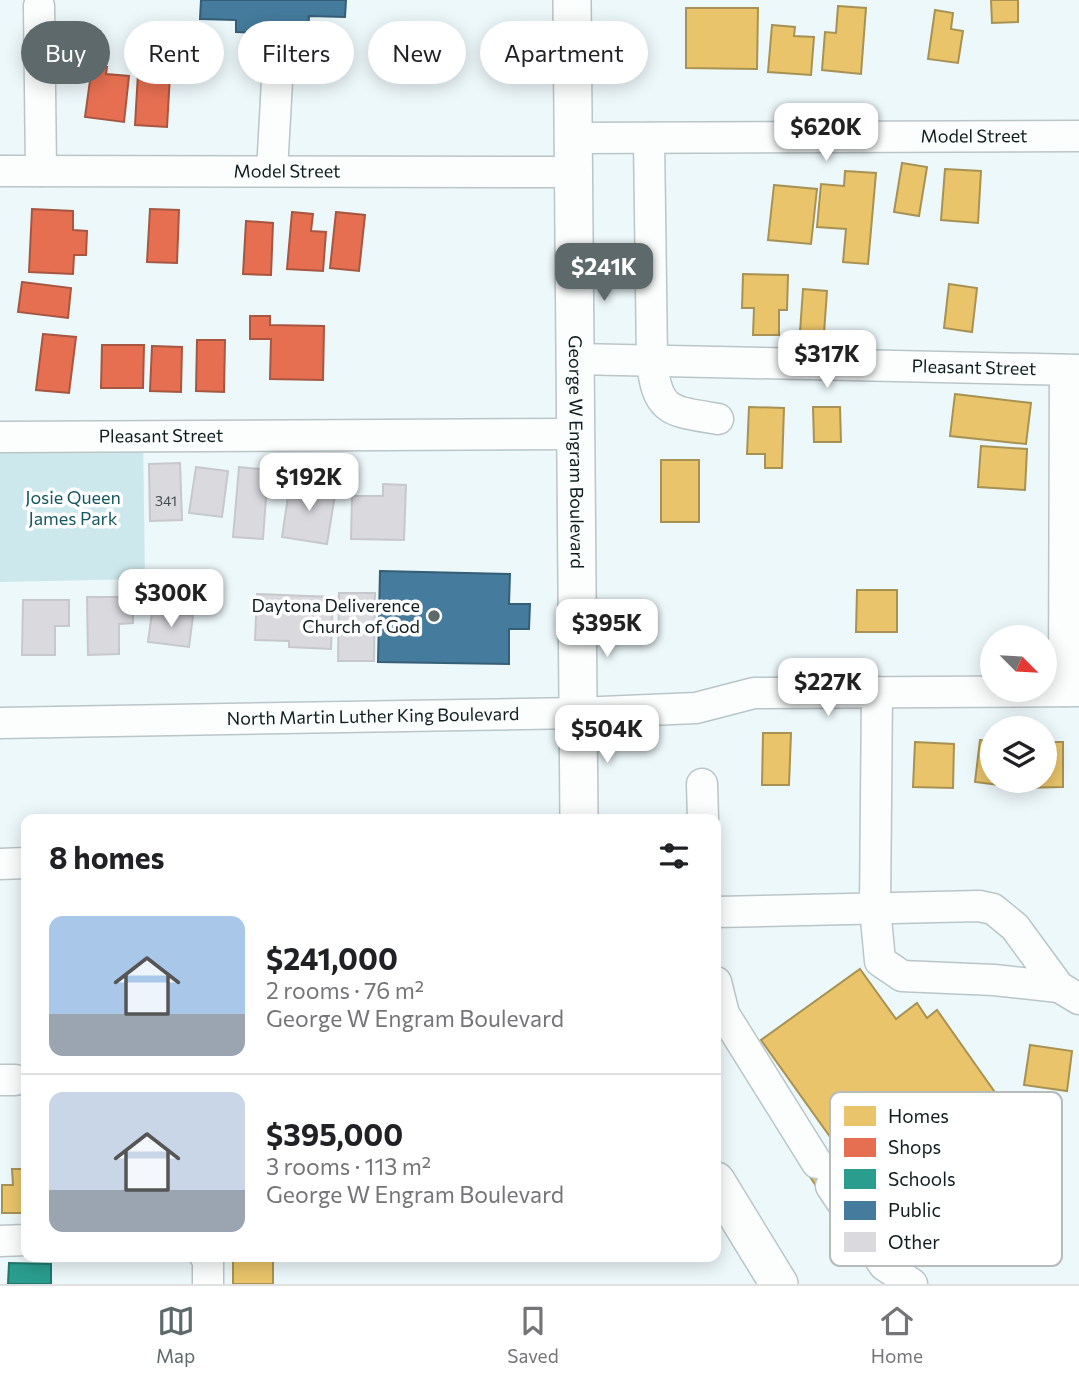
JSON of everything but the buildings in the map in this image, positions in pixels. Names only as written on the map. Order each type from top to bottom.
[{"type":"main road","name":"George W Engram Boulevard","points":[[572,0],[579,814]]},
{"type":"main road","points":[[721,1189],[779,1284]]},
{"type":"street","points":[[39,6],[41,171]]},
{"type":"street","points":[[272,171],[277,84]]},
{"type":"street","name":"Model Street","points":[[0,171],[272,171],[574,155],[649,138],[1079,136]]},
{"type":"street","points":[[649,138],[654,387],[668,408],[718,419]]},
{"type":"street","name":"Pleasant Street","points":[[575,359],[1072,370]]},
{"type":"street","points":[[1071,691],[1072,370]]},
{"type":"street","name":"Pleasant Street","points":[[0,437],[576,434]]},
{"type":"street","name":"North Martin Luther King Boulevard","points":[[0,723],[578,713],[696,708],[754,693],[1071,691]]},
{"type":"street","points":[[877,692],[875,908],[880,961],[902,976],[994,979],[1069,993]]},
{"type":"street","points":[[702,784],[703,814]]},
{"type":"street","points":[[0,864],[21,863]]},
{"type":"street","points":[[721,912],[979,906],[993,909],[1015,927],[1069,993]]},
{"type":"street","points":[[721,1005],[723,1014],[830,1184]]},
{"type":"street","points":[[0,1241],[21,1240]]},
{"type":"street","points":[[208,1262],[208,1284]]},
{"type":"street","points":[[885,1266],[912,1284]]},
{"type":"green space","name":"Josie Queen James Park","points":[[143,435],[145,579],[0,582],[0,437]]},
{"type":"place","name":"Daytona Deliverence Church of God","points":[[434,616]]}]
